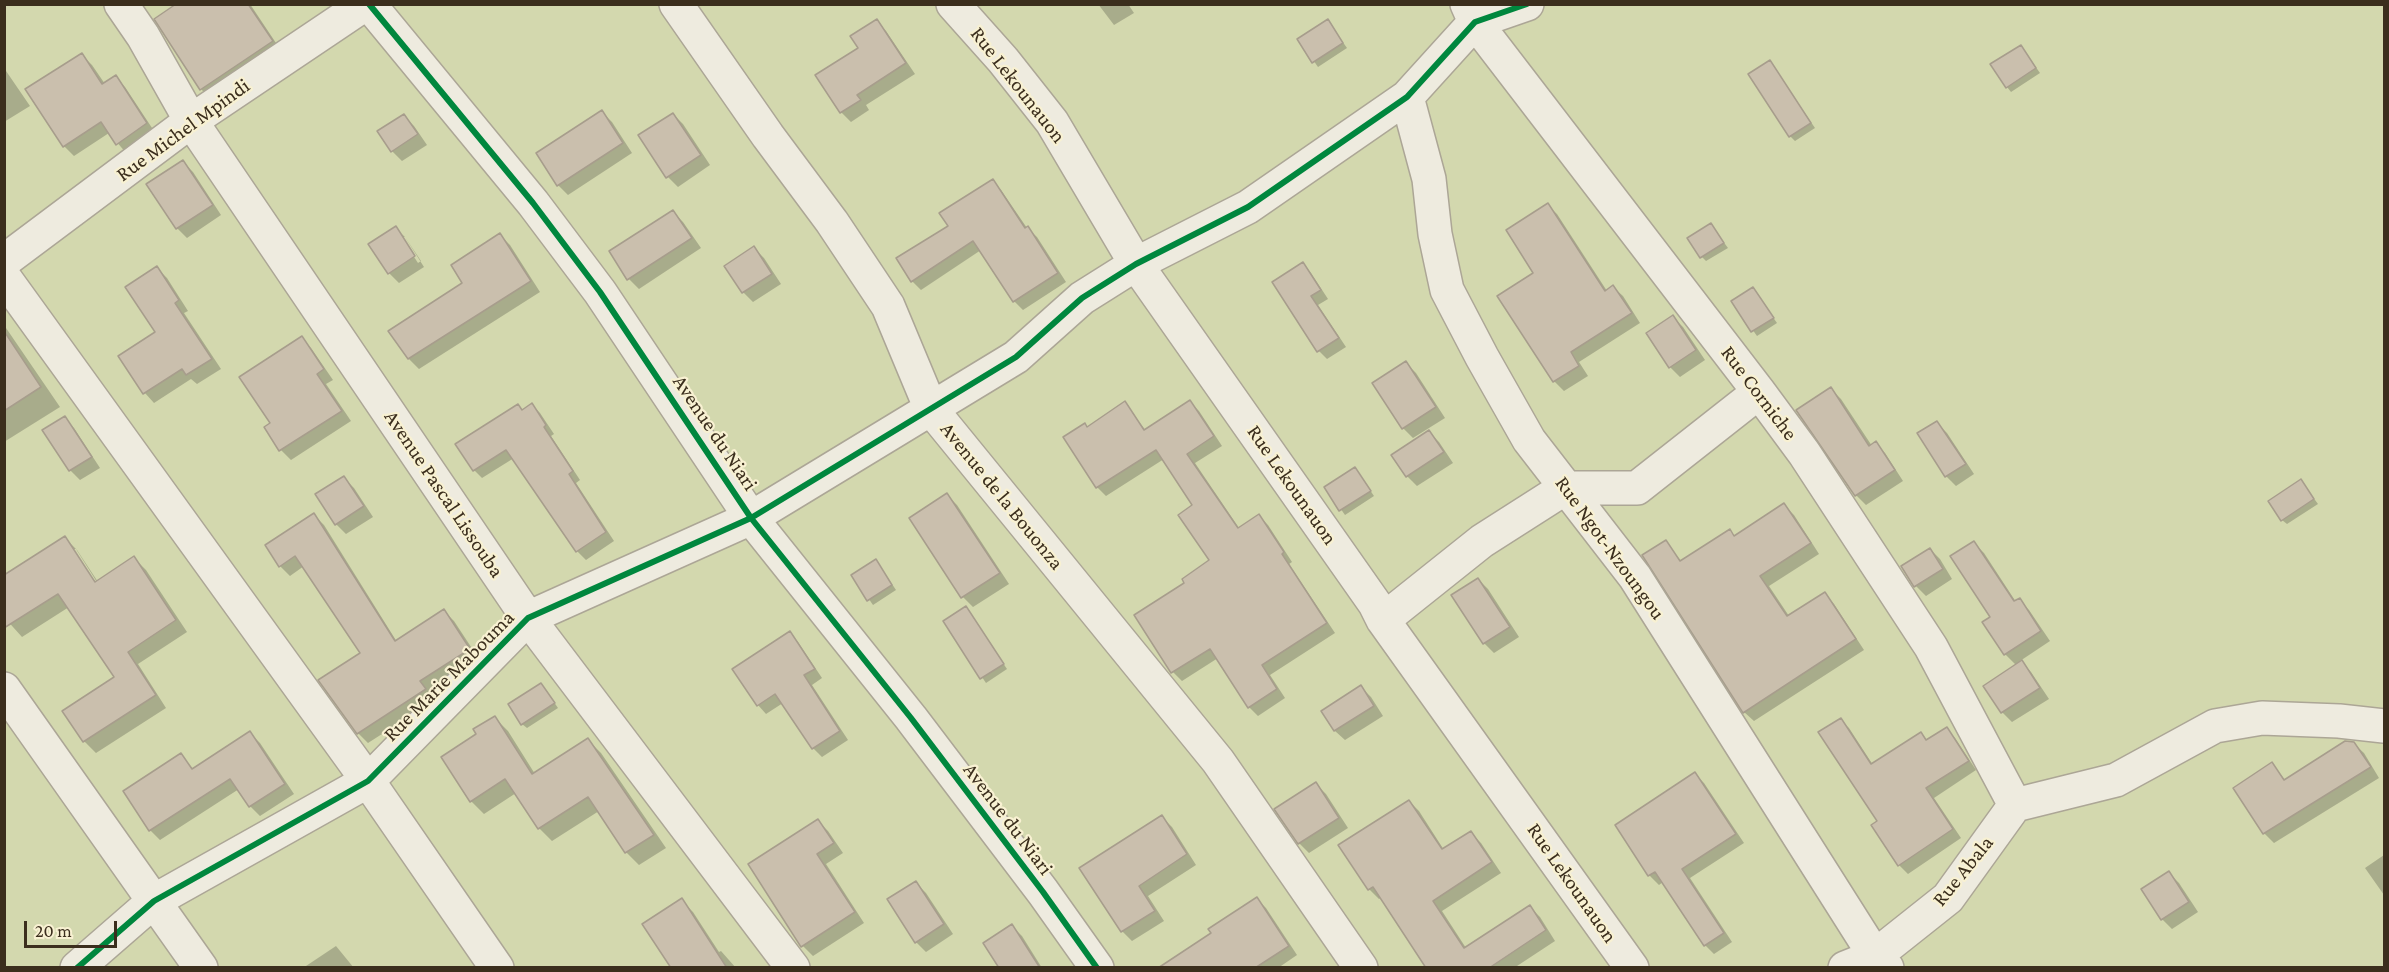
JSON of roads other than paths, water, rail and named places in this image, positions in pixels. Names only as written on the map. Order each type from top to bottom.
[{"type":"street","name":"Avenue Pascal Lissouba","points":[[121,4],[143,36],[192,121],[528,618],[793,968]]},
{"type":"street","name":"Rue Michel Mpindi","points":[[4,261],[192,121],[367,4]]},
{"type":"street","name":"Avenue du Niari","points":[[367,4],[533,203],[600,292],[751,518],[925,736],[1043,892],[1097,968]]},
{"type":"street","name":"Avenue de la Bouonza","points":[[676,4],[768,136],[832,222],[888,306],[931,409],[1218,761],[1361,968]]},
{"type":"street","name":"Rue Lekounauon","points":[[953,4],[1003,60],[1052,122],[1136,264],[1375,603],[1383,620],[1632,968]]},
{"type":"street","points":[[1471,13],[1527,4]]},
{"type":"street","name":"Rue Marie Mabouma","points":[[77,968],[154,902],[368,781],[528,618],[751,518],[1016,357],[1082,298],[1136,264],[1248,207],[1407,97],[1471,13]]},
{"type":"street","name":"Rue Corniche","points":[[1471,13],[1804,453],[1931,647],[2015,805]]},
{"type":"street","name":"Rue Ngot-Nzoungou","points":[[1407,97],[1429,179],[1435,234],[1447,290],[1482,357],[1529,440],[1635,577],[1881,962]]},
{"type":"street","points":[[4,277],[368,781],[497,968]]},
{"type":"street","points":[[1383,620],[1482,541],[1565,488],[1637,488],[1759,392]]},
{"type":"street","points":[[4,689],[201,968]]},
{"type":"street","points":[[2015,805],[2116,780],[2215,726],[2262,718],[2339,721],[2385,726]]},
{"type":"street","name":"Rue Abala","points":[[1845,968],[1881,962],[1948,898],[2015,805]]}]
